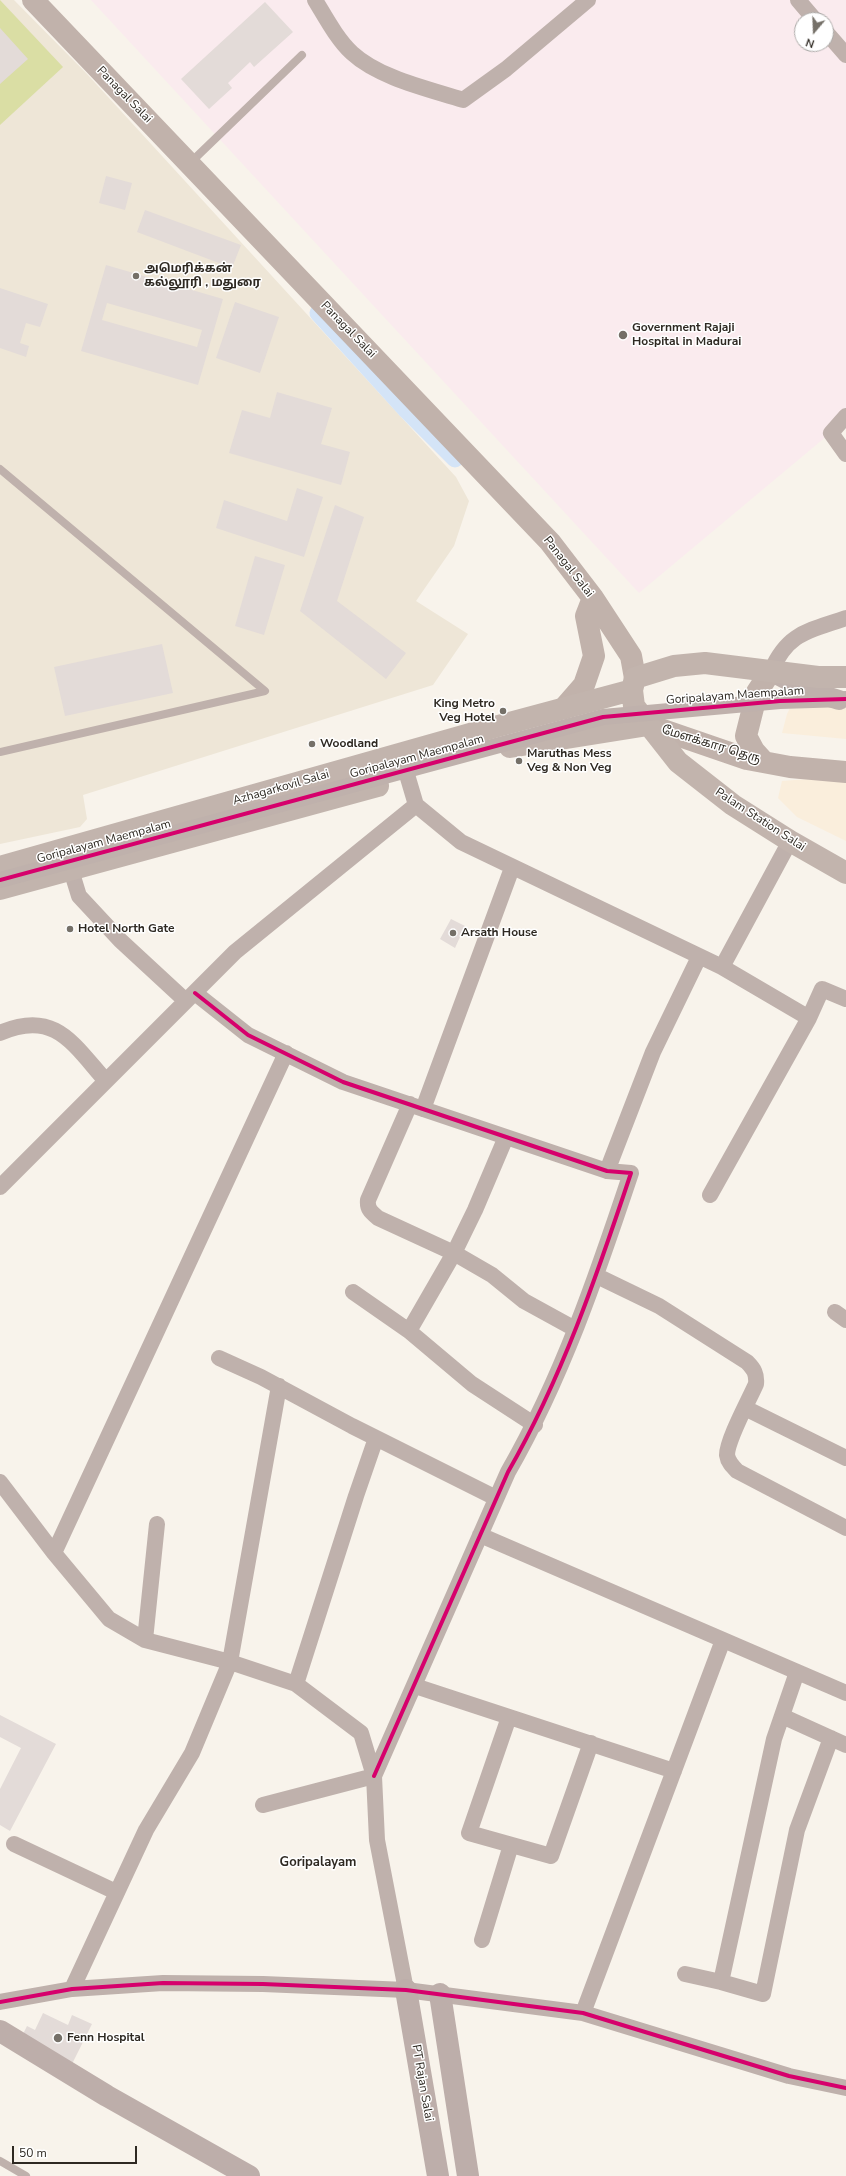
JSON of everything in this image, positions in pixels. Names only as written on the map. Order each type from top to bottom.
[{"type":"highway","name":"Azhagarkovil Salai","points":[[0,868],[564,708],[634,684],[674,666],[705,663],[818,677],[846,676]]},
{"type":"highway","name":"Palam Station Salai","points":[[634,684],[634,706],[678,762],[733,805],[790,841],[846,873]]},
{"type":"highway","name":"Azhagarkovil Salai","points":[[0,889],[408,778],[504,748],[648,725]]},
{"type":"main road","name":"Panagal Salai","points":[[33,0],[550,542],[593,598],[631,656],[634,684]]},
{"type":"main road","points":[[564,708],[584,685],[594,656],[586,616],[593,598]]},
{"type":"main road","points":[[764,762],[754,751],[746,736],[757,692],[771,671]]},
{"type":"main road","name":"மேளக்கார தெரு","points":[[648,725],[747,759],[790,767],[846,772]]},
{"type":"main road","name":"PT Rajan Salai","points":[[406,1990],[438,2176]]},
{"type":"main road","points":[[440,1994],[468,2176]]},
{"type":"main road","points":[[0,2031],[107,2096],[249,2176]]},
{"type":"street","points":[[315,0],[334,30],[352,53],[377,70],[423,88],[462,100],[506,69],[588,0]]},
{"type":"street","points":[[798,0],[808,12]]},
{"type":"street","points":[[834,41],[846,55]]},
{"type":"street","points":[[846,416],[831,433],[846,454]]},
{"type":"street","points":[[846,618],[801,633],[779,652],[771,671],[807,690],[846,700]]},
{"type":"street","name":"Goripalayam Maempalam","points":[[0,880],[603,717],[780,701],[846,700]]},
{"type":"street","points":[[408,778],[416,805],[461,842],[512,868],[722,967],[809,1018]]},
{"type":"street","points":[[0,1187],[235,952],[416,805]]},
{"type":"street","points":[[722,967],[790,841]]},
{"type":"street","points":[[512,868],[417,1106],[373,1186],[367,1205],[371,1212],[378,1218],[454,1253],[492,1275],[524,1301],[575,1328]]},
{"type":"street","points":[[71,870],[79,896],[120,940],[190,997],[248,1035],[343,1082],[607,1170],[631,1173],[597,1276],[535,1425],[508,1472],[496,1498],[415,1686],[374,1776]]},
{"type":"street","points":[[607,1170],[653,1052],[699,957]]},
{"type":"street","points":[[710,1195],[809,1018],[822,989],[846,999]]},
{"type":"street","points":[[0,1034],[15,1027],[44,1025],[64,1034],[106,1081]]},
{"type":"street","points":[[54,1553],[286,1053]]},
{"type":"street","points":[[409,1331],[454,1253],[475,1210],[506,1137]]},
{"type":"street","points":[[597,1276],[659,1306],[747,1362],[754,1369],[757,1376],[756,1384],[730,1443],[727,1454],[729,1462],[737,1471],[846,1528]]},
{"type":"street","points":[[353,1292],[409,1331],[472,1384],[535,1425]]},
{"type":"street","points":[[219,1358],[279,1386],[376,1438],[496,1498]]},
{"type":"street","points":[[72,1989],[146,1830],[192,1753],[230,1662],[279,1386]]},
{"type":"street","points":[[745,1408],[846,1458]]},
{"type":"street","points":[[296,1684],[376,1438]]},
{"type":"street","points":[[0,1482],[54,1553],[109,1619],[145,1640],[230,1662],[296,1684],[361,1733],[374,1776],[377,1840],[406,1990]]},
{"type":"street","points":[[145,1640],[157,1524]]},
{"type":"street","points":[[480,1535],[846,1693]]},
{"type":"street","points":[[583,2013],[723,1640]]},
{"type":"street","points":[[721,1982],[774,1739],[797,1672]]},
{"type":"street","points":[[415,1686],[674,1771]]},
{"type":"street","points":[[782,1716],[846,1745]]},
{"type":"street","points":[[509,1717],[469,1833],[551,1856],[591,1743]]},
{"type":"street","points":[[685,1974],[763,1994],[797,1830],[831,1738]]},
{"type":"street","points":[[263,1805],[374,1776]]},
{"type":"street","points":[[14,1844],[116,1892]]},
{"type":"street","points":[[482,1940],[511,1845]]},
{"type":"street","points":[[0,2002],[72,1989],[170,1984],[263,1984],[406,1990],[583,2013],[790,2076],[846,2088]]},
{"type":"lane","points":[[189,163],[302,55]]},
{"type":"lane","points":[[0,752],[265,691],[1,472]]},
{"type":"lane","points":[[0,2161],[26,2176]]},
{"type":"shaded area","name":"அமெரிக்கன் கல்லூரி , மதுரை","points":[[0,0],[14,0],[87,74],[456,477],[469,501],[454,546],[416,601],[468,634],[433,685],[83,795],[87,819],[80,827],[0,844]]},
{"type":"shaded area","name":"Government Rajaji Hospital in Madurai","points":[[91,0],[846,0],[846,420],[639,593]]},
{"type":"shaded area","points":[[795,698],[846,700],[846,739],[782,733],[787,714]]},
{"type":"shaded area","points":[[846,776],[846,841],[797,817],[778,798],[782,781]]},
{"type":"green space","points":[[0,0],[63,67],[0,125]]},
{"type":"building","points":[[265,2],[293,32],[254,67],[250,62],[228,83],[232,88],[209,109],[181,79]]},
{"type":"building","points":[[0,28],[28,59],[0,84]]},
{"type":"building","points":[[106,176],[132,183],[125,210],[99,203]]},
{"type":"building","points":[[145,210],[241,245],[232,268],[137,232]]},
{"type":"building","points":[[106,265],[223,299],[198,385],[81,351]],"holes":[[[107,303],[202,330],[197,347],[102,320]]]},
{"type":"building","points":[[0,288],[48,304],[40,327],[26,323],[20,343],[29,346],[26,357],[0,348]]},
{"type":"building","points":[[235,302],[279,317],[260,373],[216,358]]},
{"type":"building","points":[[277,392],[332,408],[321,444],[350,452],[341,485],[229,453],[242,410],[270,418]]},
{"type":"building","points":[[297,488],[323,497],[304,557],[216,528],[224,500],[287,521]]},
{"type":"building","points":[[335,505],[364,517],[337,601],[406,653],[386,679],[300,611]]},
{"type":"building","points":[[255,556],[285,565],[264,635],[235,626]]},
{"type":"building","points":[[162,644],[173,693],[65,716],[54,667]]},
{"type":"building","name":"Arsath House","points":[[451,919],[465,926],[455,948],[440,939]]},
{"type":"building","points":[[0,1715],[56,1744],[10,1831],[0,1825],[0,1789],[21,1748],[0,1737]]},
{"type":"building","points":[[43,2013],[68,2025],[72,2015],[92,2024],[72,2064],[20,2040],[27,2026],[35,2030]]},
{"type":"waterway","points":[[318,313],[406,410],[455,459]]},
{"type":"cycle path","points":[[0,880],[603,717],[780,701],[846,699]]},
{"type":"cycle path","points":[[195,993],[248,1035],[343,1082],[607,1171],[631,1173],[605,1250],[562,1363],[508,1472],[374,1776]]},
{"type":"cycle path","points":[[0,2002],[72,1989],[163,1983],[263,1984],[406,1990],[583,2013],[789,2076],[846,2088]]},
{"type":"place","name":"அமெரிக்கன் கல்லூரி , மதுரை","points":[[136,276]]},
{"type":"place","name":"Government Rajaji Hospital in Madurai","points":[[623,335]]},
{"type":"place","name":"King Metro Veg Hotel","points":[[503,711]]},
{"type":"place","name":"Woodland","points":[[312,744]]},
{"type":"place","name":"Maruthas Mess Veg & Non Veg","points":[[519,761]]},
{"type":"place","name":"Hotel North Gate","points":[[70,929]]},
{"type":"place","name":"Arsath House","points":[[453,933]]},
{"type":"place","name":"Fenn Hospital","points":[[58,2038]]},
{"type":"district","name":"Goripalayam","points":[[318,1863]]}]
